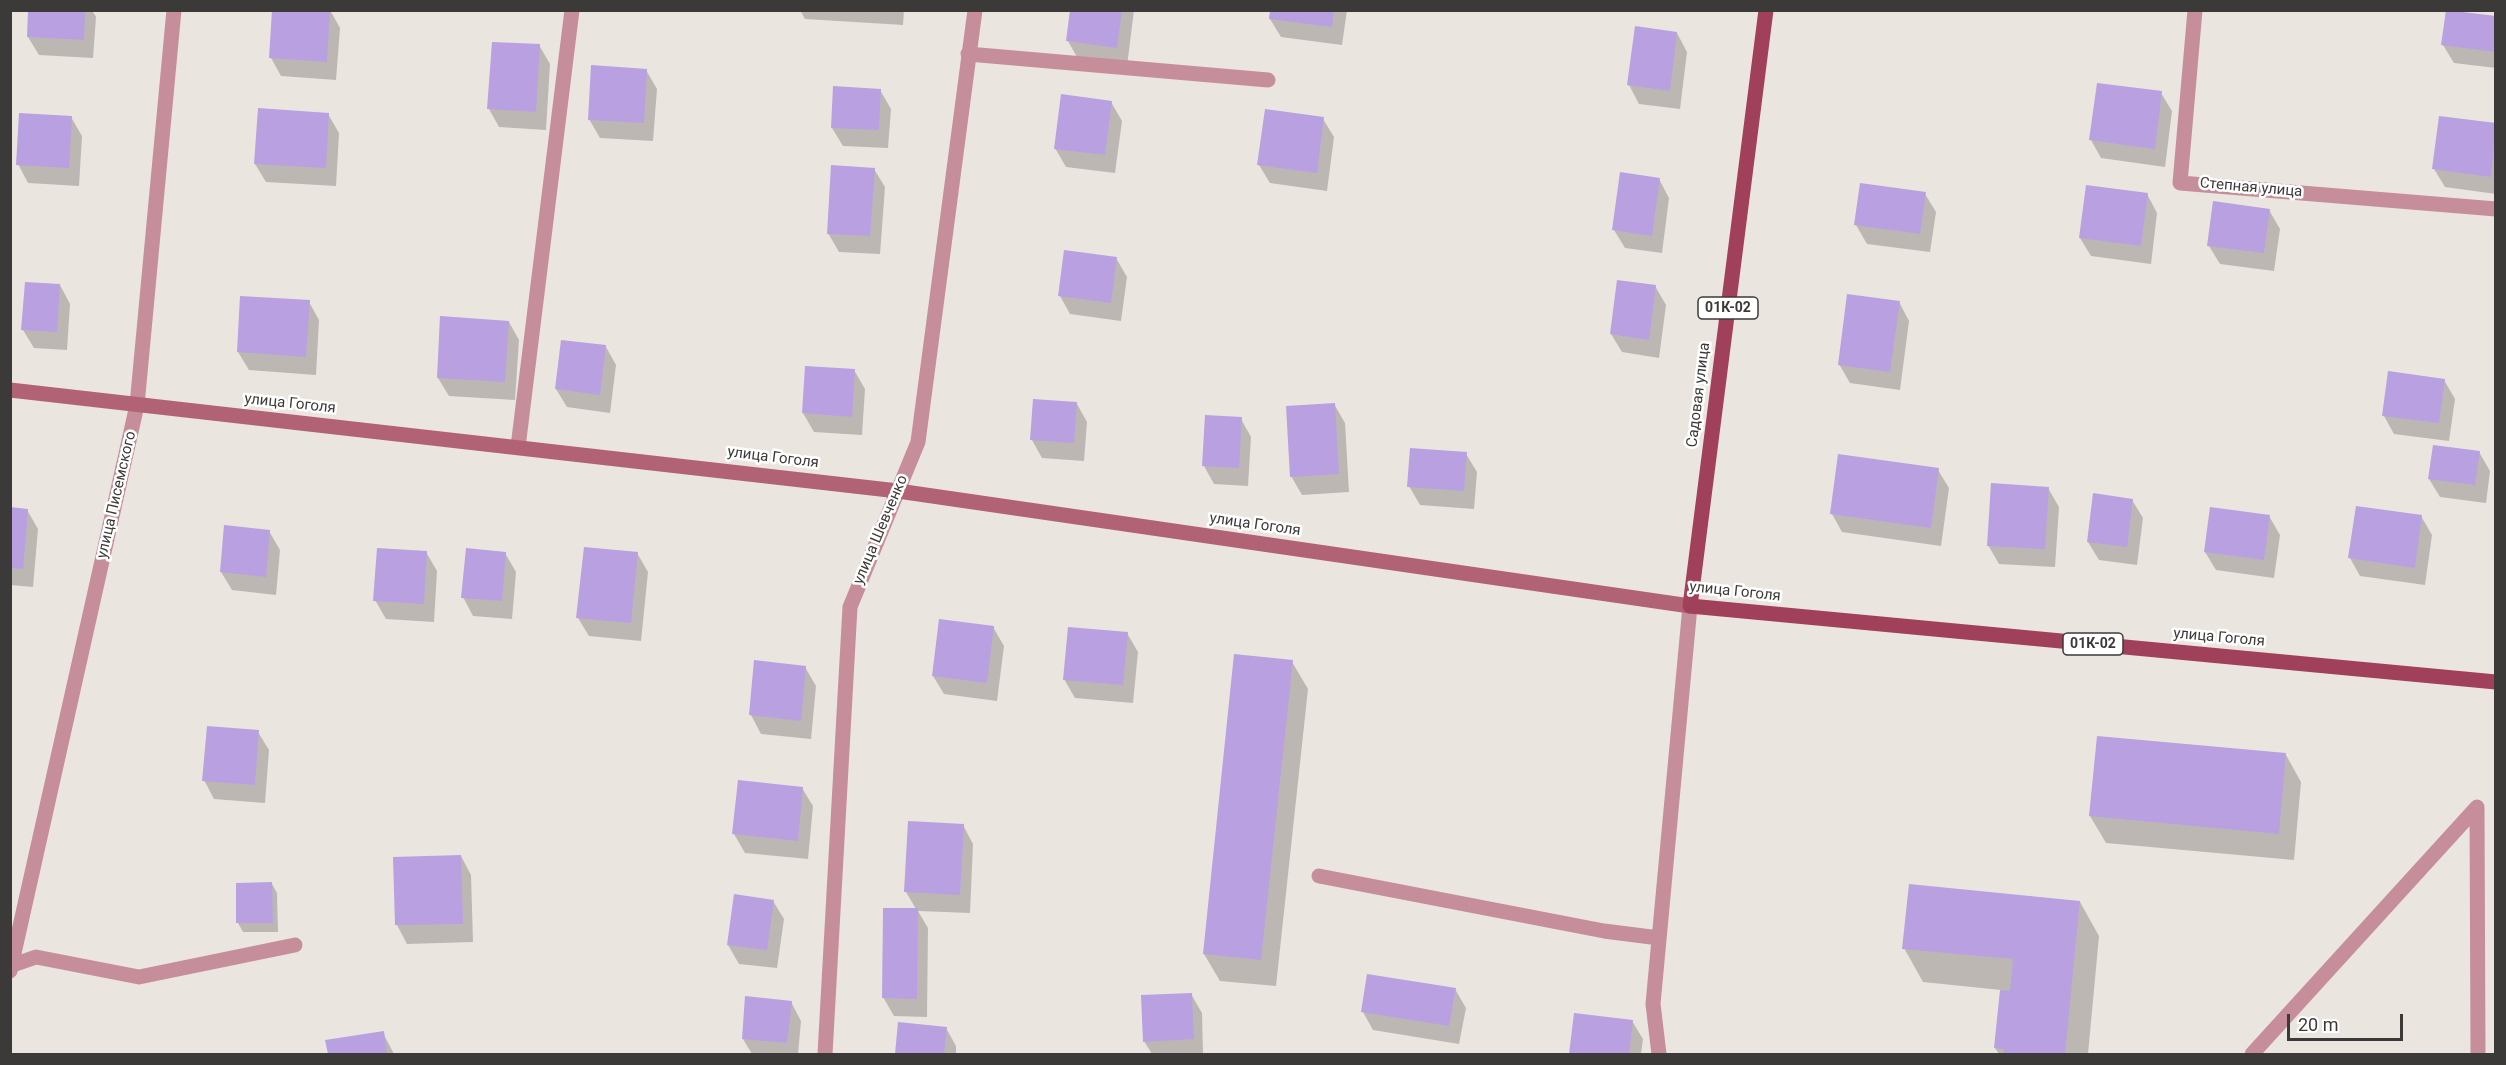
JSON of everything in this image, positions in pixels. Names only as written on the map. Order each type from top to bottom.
[{"type":"main road","name":"Садовая улица","points":[[1690,606],[1766,10]]},
{"type":"main road","name":"улица Гоголя","points":[[10,390],[898,491],[1690,606],[2496,682]]},
{"type":"street","name":"улица Писемского","points":[[11,967],[137,405],[174,10]]},
{"type":"street","points":[[518,447],[572,10]]},
{"type":"street","name":"улица Шевченко","points":[[825,1054],[850,607],[918,442],[975,10]]},
{"type":"street","name":"Степная улица","points":[[2195,10],[2180,183],[2496,209]]},
{"type":"street","points":[[968,54],[1268,80]]},
{"type":"street","points":[[1659,1054],[1653,1004],[1690,606]]},
{"type":"street","points":[[2252,1054],[2477,807],[2478,1054]]},
{"type":"street","points":[[1319,876],[1604,931],[1659,938]]},
{"type":"street","points":[[11,967],[36,957],[139,977],[295,945]]},
{"type":"building","points":[[28,10],[85,10],[84,40],[27,37]]},
{"type":"building","points":[[272,10],[330,10],[327,62],[269,58]]},
{"type":"building","points":[[1070,10],[1122,10],[1117,48],[1066,41]]},
{"type":"building","points":[[1270,10],[1334,10],[1332,27],[1269,19]]},
{"type":"building","points":[[2446,10],[2496,16],[2496,52],[2441,45]]},
{"type":"building","points":[[1635,26],[1677,32],[1670,91],[1627,85]]},
{"type":"building","points":[[492,42],[540,44],[536,112],[487,109]]},
{"type":"building","points":[[591,65],[647,69],[644,123],[588,120]]},
{"type":"building","points":[[2097,83],[2162,91],[2155,149],[2089,140]]},
{"type":"building","points":[[833,86],[881,89],[879,130],[831,128]]},
{"type":"building","points":[[1061,94],[1112,101],[1105,155],[1054,149]]},
{"type":"building","points":[[258,108],[329,113],[326,168],[254,164]]},
{"type":"building","points":[[1265,109],[1324,117],[1317,173],[1257,165]]},
{"type":"building","points":[[19,113],[72,116],[69,168],[16,165]]},
{"type":"building","points":[[2439,116],[2496,123],[2491,177],[2432,169]]},
{"type":"building","points":[[831,165],[875,168],[870,236],[827,234]]},
{"type":"building","points":[[1620,172],[1660,178],[1652,236],[1612,230]]},
{"type":"building","points":[[1860,183],[1926,192],[1920,234],[1854,225]]},
{"type":"building","points":[[2086,185],[2148,193],[2141,246],[2079,238]]},
{"type":"building","points":[[2213,201],[2270,209],[2264,253],[2207,246]]},
{"type":"building","points":[[1064,250],[1117,257],[1111,303],[1058,296]]},
{"type":"building","points":[[1617,280],[1656,285],[1649,340],[1610,334]]},
{"type":"building","points":[[25,282],[60,284],[57,332],[21,330]]},
{"type":"building","points":[[1847,294],[1900,301],[1890,372],[1838,365]]},
{"type":"building","points":[[240,296],[310,300],[306,357],[237,352]]},
{"type":"building","points":[[440,316],[509,321],[505,382],[437,378]]},
{"type":"building","points":[[561,340],[606,345],[600,395],[555,389]]},
{"type":"building","points":[[805,366],[855,369],[852,417],[802,413]]},
{"type":"building","points":[[2388,371],[2445,379],[2439,423],[2382,416]]},
{"type":"building","points":[[1033,399],[1077,402],[1074,443],[1030,440]]},
{"type":"building","points":[[1335,403],[1339,474],[1290,477],[1286,406]]},
{"type":"building","points":[[1205,415],[1242,417],[1239,468],[1202,466]]},
{"type":"building","points":[[2433,445],[2480,451],[2475,485],[2428,479]]},
{"type":"building","points":[[1410,448],[1467,452],[1464,491],[1407,487]]},
{"type":"building","points":[[1838,454],[1939,468],[1931,528],[1830,514]]},
{"type":"building","points":[[1991,483],[2049,487],[2045,549],[1987,546]]},
{"type":"building","points":[[2093,493],[2133,499],[2127,547],[2087,542]]},
{"type":"building","points":[[2356,506],[2422,515],[2415,568],[2348,558]]},
{"type":"building","points":[[10,507],[28,509],[23,569],[10,568]]},
{"type":"building","points":[[2210,507],[2270,515],[2264,560],[2204,552]]},
{"type":"building","points":[[224,525],[270,530],[266,577],[220,572]]},
{"type":"building","points":[[584,547],[638,552],[631,623],[576,618]]},
{"type":"building","points":[[377,548],[427,551],[424,604],[373,601]]},
{"type":"building","points":[[466,548],[506,552],[502,601],[461,598]]},
{"type":"building","points":[[939,619],[994,626],[987,683],[932,676]]},
{"type":"building","points":[[1068,627],[1128,632],[1123,685],[1063,680]]},
{"type":"building","points":[[1234,654],[1293,660],[1261,960],[1203,954]]},
{"type":"building","points":[[754,660],[806,666],[801,721],[749,715]]},
{"type":"building","points":[[207,726],[259,730],[255,785],[202,781]]},
{"type":"building","points":[[2097,736],[2286,753],[2279,834],[2089,816]]},
{"type":"building","points":[[738,780],[803,787],[798,841],[732,834]]},
{"type":"building","points":[[908,821],[964,824],[960,895],[904,892]]},
{"type":"building","points":[[461,855],[463,924],[395,925],[393,857]]},
{"type":"building","points":[[272,882],[273,923],[236,923],[236,883]]},
{"type":"building","points":[[1909,884],[2080,901],[2065,1054],[2003,1054],[2004,1049],[1994,1048],[2000,990],[2010,991],[2013,959],[1902,949]]},
{"type":"building","points":[[734,894],[774,900],[767,950],[727,945]]},
{"type":"building","points":[[883,908],[918,908],[917,999],[882,998]]},
{"type":"building","points":[[1367,974],[1456,988],[1449,1026],[1361,1012]]},
{"type":"building","points":[[1192,993],[1194,1039],[1143,1042],[1141,995]]},
{"type":"building","points":[[745,996],[792,1001],[787,1043],[742,1039]]},
{"type":"building","points":[[1574,1013],[1633,1020],[1629,1054],[1569,1054]]},
{"type":"building","points":[[898,1022],[947,1027],[944,1054],[895,1054]]},
{"type":"building","points":[[384,1031],[387,1054],[328,1054],[325,1040]]}]
